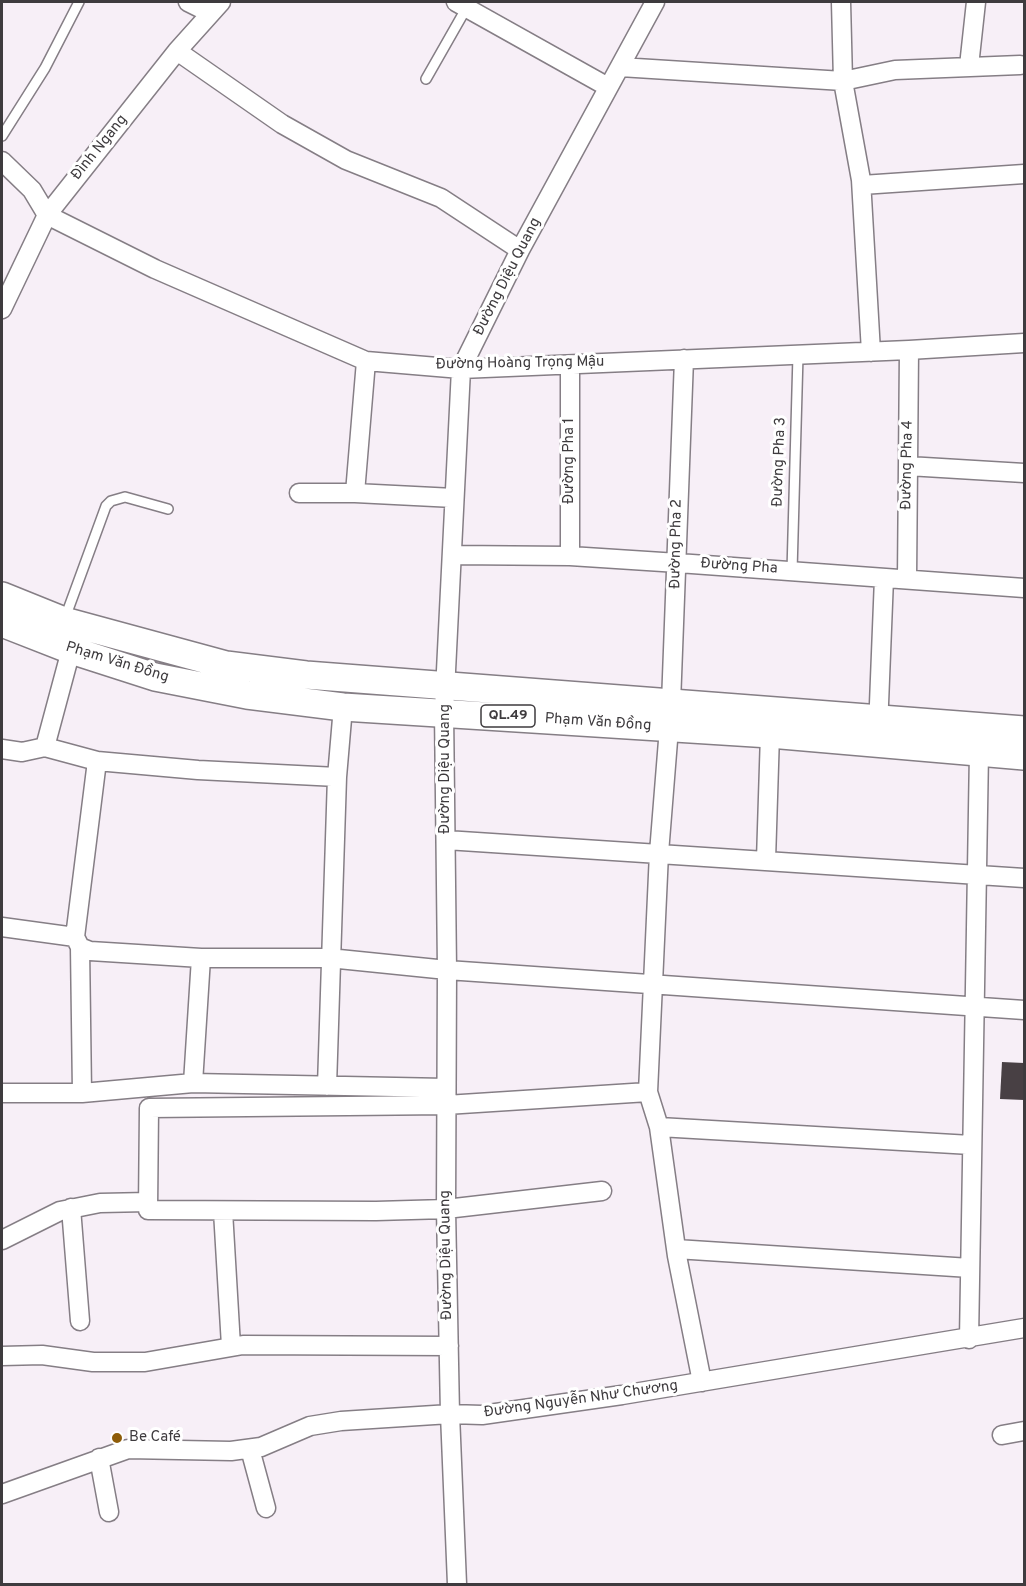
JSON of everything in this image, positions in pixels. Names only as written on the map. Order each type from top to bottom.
[{"type":"main road","name":"Phạm Văn Đồng","points":[[2,596],[64,621],[226,665],[306,675],[446,698],[878,731],[979,752],[1024,756]]},
{"type":"main road","name":"Phạm Văn Đồng","points":[[2,623],[71,650],[155,677],[247,695],[343,707],[446,698]]},
{"type":"main road","name":"Phạm Văn Đồng","points":[[670,716],[770,734],[1024,730]]},
{"type":"street","points":[[188,2],[216,7]]},
{"type":"street","name":"Đường Diệu Quang","points":[[457,1584],[450,1414],[446,1209],[446,698],[461,369],[520,250],[655,2]]},
{"type":"street","points":[[841,2],[843,81],[862,185],[871,352]]},
{"type":"street","points":[[969,66],[976,2]]},
{"type":"street","points":[[462,4],[609,87]]},
{"type":"street","name":"Đình Ngang","points":[[2,307],[47,215],[177,51],[216,7]]},
{"type":"street","points":[[177,51],[282,124],[346,160],[441,198],[520,250]]},
{"type":"street","points":[[620,67],[843,81],[895,70],[1020,65]]},
{"type":"street","points":[[2,161],[32,190],[47,215]]},
{"type":"street","points":[[862,185],[1024,174]]},
{"type":"street","name":"Đường Hoàng Trọng Mậu","points":[[47,215],[155,269],[366,361],[461,369],[871,352],[1024,343]]},
{"type":"street","name":"Đường Pha 4","points":[[907,579],[909,350]]},
{"type":"street","name":"Đường Pha 2","points":[[648,1092],[659,853],[670,716],[678,563],[684,359]]},
{"type":"street","points":[[355,493],[366,361]]},
{"type":"street","name":"Đường Pha 1","points":[[570,365],[570,556]]},
{"type":"street","points":[[908,466],[1024,473]]},
{"type":"street","points":[[299,493],[355,493],[454,498]]},
{"type":"street","name":"Đường Pha","points":[[453,555],[570,556],[1024,588]]},
{"type":"street","points":[[878,731],[884,578]]},
{"type":"street","points":[[45,747],[71,650]]},
{"type":"street","points":[[327,1086],[329,958],[337,777],[343,707]]},
{"type":"street","points":[[766,860],[770,734]]},
{"type":"street","points":[[2,749],[22,752],[45,747],[97,761],[198,770],[337,777]]},
{"type":"street","points":[[969,1339],[979,752]]},
{"type":"street","points":[[82,1093],[77,942],[97,761]]},
{"type":"street","points":[[446,840],[1024,878]]},
{"type":"street","points":[[2,927],[77,942],[90,951],[201,958],[329,958],[447,970],[1024,1011]]},
{"type":"street","points":[[193,1083],[201,958]]},
{"type":"street","points":[[2,1094],[82,1093],[193,1083],[327,1086],[446,1097]]},
{"type":"street","points":[[602,1191],[446,1209],[148,1210],[149,1108],[648,1092],[659,1127],[676,1249],[702,1382]]},
{"type":"street","points":[[659,1127],[971,1145]]},
{"type":"street","points":[[2,1240],[60,1210],[100,1203],[148,1202]]},
{"type":"street","points":[[72,1208],[80,1321]]},
{"type":"street","points":[[223,1211],[231,1346]]},
{"type":"street","points":[[676,1249],[969,1268]]},
{"type":"street","name":"Đường Nguyễn Như Chương","points":[[2,1494],[128,1449],[231,1451],[250,1449],[261,1447],[310,1426],[450,1414],[482,1415],[702,1382],[1024,1329]]},
{"type":"street","points":[[2,1356],[42,1355],[93,1362],[145,1362],[231,1346],[449,1346]]},
{"type":"street","points":[[1002,1435],[1024,1431]]},
{"type":"street","points":[[250,1449],[266,1508]]},
{"type":"street","points":[[99,1458],[109,1512]]},
{"type":"lane","points":[[2,136],[45,68],[79,2]]},
{"type":"lane","points":[[426,79],[462,4]]},
{"type":"lane","name":"Đường Pha 3","points":[[792,571],[798,355]]},
{"type":"lane","points":[[64,621],[106,506],[111,501],[125,497],[168,509]]},
{"type":"building","points":[[1002,1062],[1024,1063],[1024,1100],[1000,1099]]},
{"type":"place","name":"Be Café","points":[[117,1438]]}]
